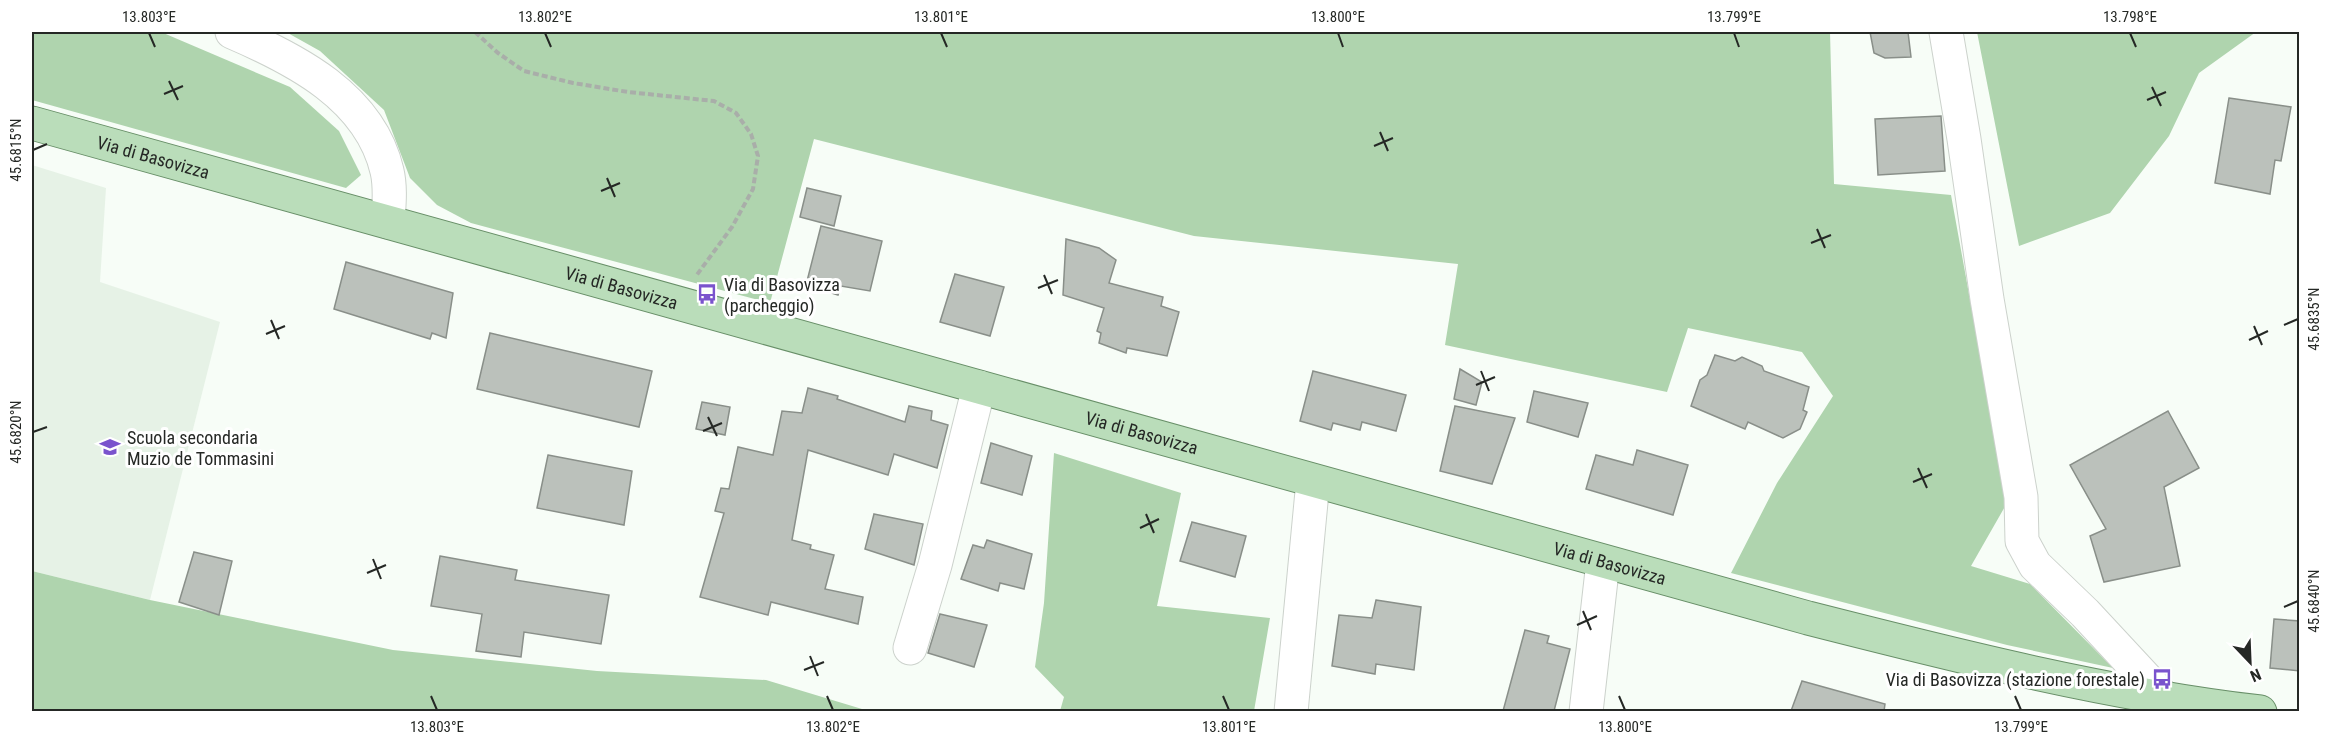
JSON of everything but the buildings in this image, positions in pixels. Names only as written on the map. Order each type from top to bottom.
[{"type":"main road","name":"Via di Basovizza","points":[[32,123],[1797,615],[1958,657],[2164,698],[2195,707],[2260,711]]},
{"type":"street","points":[[232,32],[306,68],[339,93],[363,120],[377,145],[387,171],[390,199],[388,222]]},
{"type":"street","points":[[1946,32],[1987,299],[2021,497],[2022,541],[2035,565],[2085,613],[2164,698]]},
{"type":"street","points":[[910,648],[935,565],[979,387]]},
{"type":"street","points":[[1291,711],[1313,481]]},
{"type":"street","points":[[1587,711],[1603,562]]},
{"type":"path","points":[[475,32],[498,53],[524,71],[573,83],[628,92],[714,101],[736,113],[751,134],[758,156],[753,189],[732,227],[676,303]]},
{"type":"shaded area","name":"Scuola secondaria Muzio de Tommasini","points":[[32,165],[106,188],[100,282],[220,322],[150,600],[32,571]]},
{"type":"green space","points":[[32,32],[161,32],[290,87],[339,131],[361,175],[346,188],[32,100]]},
{"type":"green space","points":[[286,32],[1830,32],[1834,184],[1951,195],[2007,503],[1971,566],[2030,584],[2113,668],[2007,645],[1731,573],[1777,483],[1833,396],[1802,352],[1688,328],[1667,392],[1445,345],[1458,264],[1194,236],[814,139],[770,303],[471,223],[437,205],[410,178],[384,110],[320,51]]},
{"type":"green space","points":[[1977,32],[2256,32],[2199,73],[2169,136],[2110,213],[2019,246]]},
{"type":"green space","points":[[1054,453],[1181,493],[1157,606],[1270,618],[1254,711],[1060,711],[1064,697],[1035,667],[1044,603]]},
{"type":"green space","points":[[32,571],[150,600],[393,650],[597,671],[766,680],[863,711],[32,712]]},
{"type":"place","name":"Via di Basovizza (parcheggio)","points":[[707,294]]},
{"type":"place","name":"Scuola secondaria Muzio de Tommasini","points":[[110,447]]},
{"type":"place","name":"Via di Basovizza (stazione forestale)","points":[[2162,679]]}]
